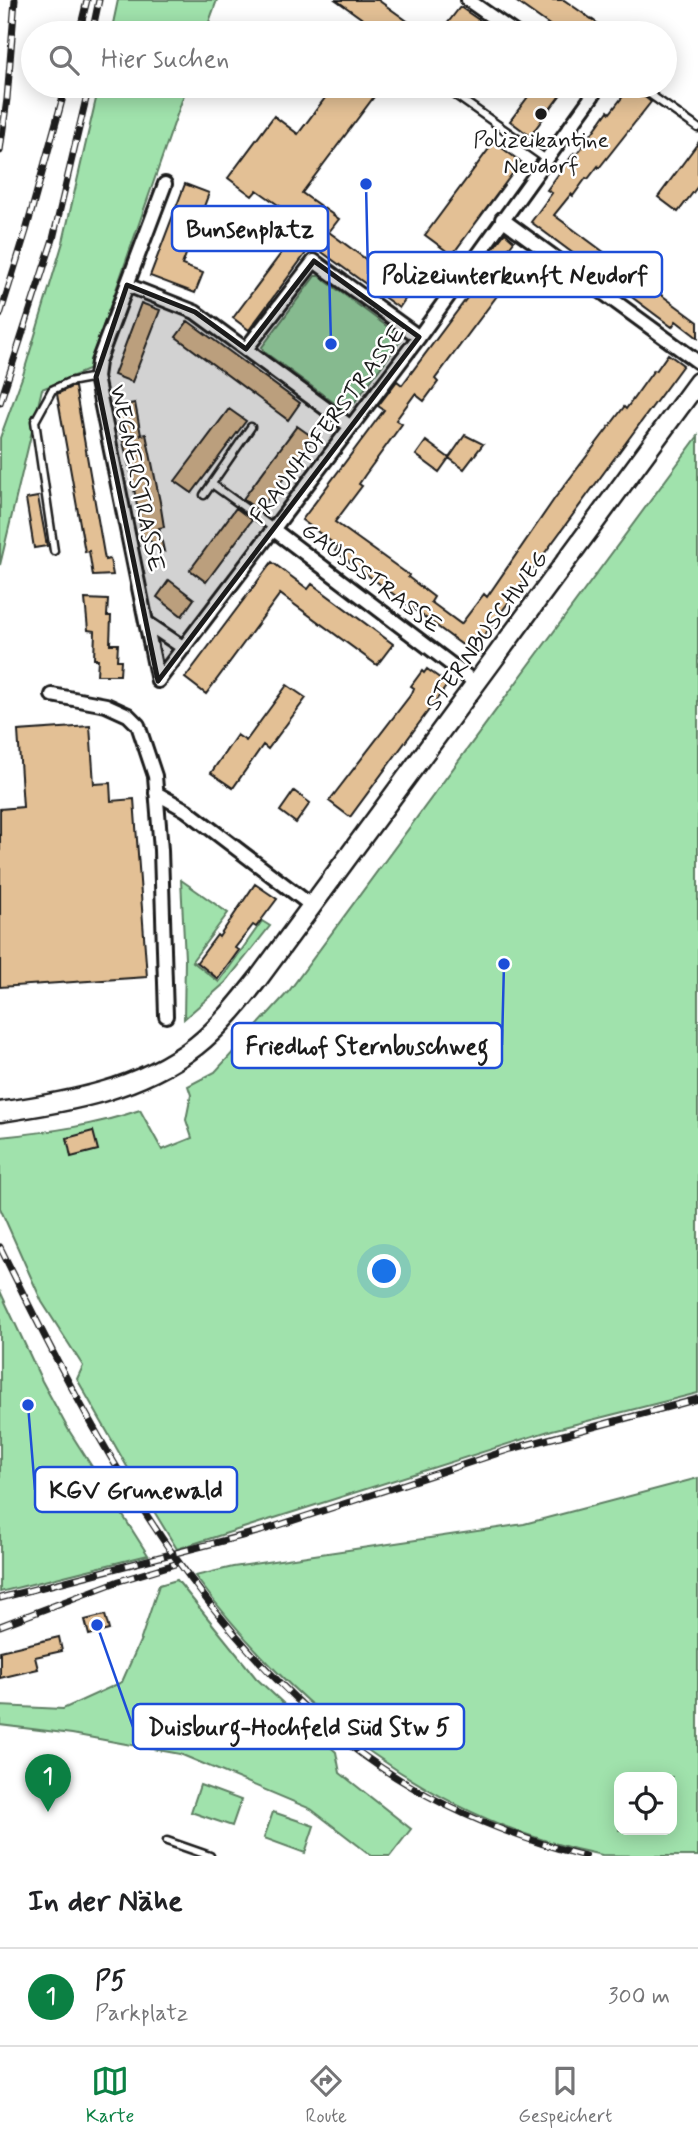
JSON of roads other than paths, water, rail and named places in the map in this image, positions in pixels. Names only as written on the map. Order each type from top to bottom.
[{"type":"main road","name":"STERNBUSCHWEG","points":[[0,1112],[99,1095],[149,1074],[195,1047],[228,1017],[698,382]]},
{"type":"street","points":[[468,0],[498,21]]},
{"type":"street","name":"FRAUNHOFERSTRASSE","points":[[158,681],[419,337],[591,98]]},
{"type":"street","name":"WEGNERSTRASSE","points":[[158,681],[96,377],[98,362],[165,184]]},
{"type":"street","points":[[502,219],[698,362]]},
{"type":"street","points":[[246,349],[314,261],[419,337]]},
{"type":"street","points":[[127,285],[195,312],[351,427]]},
{"type":"street","name":"GAUSSSTRASSE","points":[[274,530],[477,684]]},
{"type":"street","points":[[147,623],[184,649]]},
{"type":"street","points":[[52,695],[106,705],[128,715],[138,725],[155,776],[166,1016]]},
{"type":"street","points":[[156,793],[186,810],[312,906]]},
{"type":"lane","points":[[460,98],[546,159]]},
{"type":"lane","points":[[655,98],[698,128]]},
{"type":"lane","points":[[54,551],[35,421],[52,390],[69,382],[96,377]]},
{"type":"lane","points":[[204,495],[251,427]]},
{"type":"lane","points":[[212,484],[274,530]]},
{"type":"lane","points":[[167,1841],[210,1856]]},
{"type":"railway","points":[[0,151],[15,0]]},
{"type":"railway","points":[[82,21],[87,0]]},
{"type":"railway","points":[[95,21],[99,0]]},
{"type":"railway","points":[[0,315],[63,98]]},
{"type":"railway","points":[[0,403],[53,239],[86,98]]},
{"type":"railway","points":[[0,1247],[69,1382],[146,1515],[190,1578],[238,1638],[290,1693],[347,1743],[402,1781],[491,1825],[585,1856]]},
{"type":"railway","points":[[0,1598],[261,1531],[511,1449],[698,1399]]},
{"type":"railway","points":[[0,1626],[119,1581],[175,1564]]},
{"type":"place","name":"Polizeikantine Neudorf","points":[[541,114]]},
{"type":"place","name":"Polizeiunterkunft Neudorf","points":[[366,184]]},
{"type":"place","name":"Bunsenplatz","points":[[331,344]]},
{"type":"place","name":"Friedhof Sternbuschweg","points":[[504,964]]},
{"type":"place","name":"KGV Grunewald","points":[[28,1405]]},
{"type":"place","name":"Duisburg-Hochfeld Süd Stw 5","points":[[97,1625]]},
{"type":"place","name":"P5","points":[[48,1812]]}]
